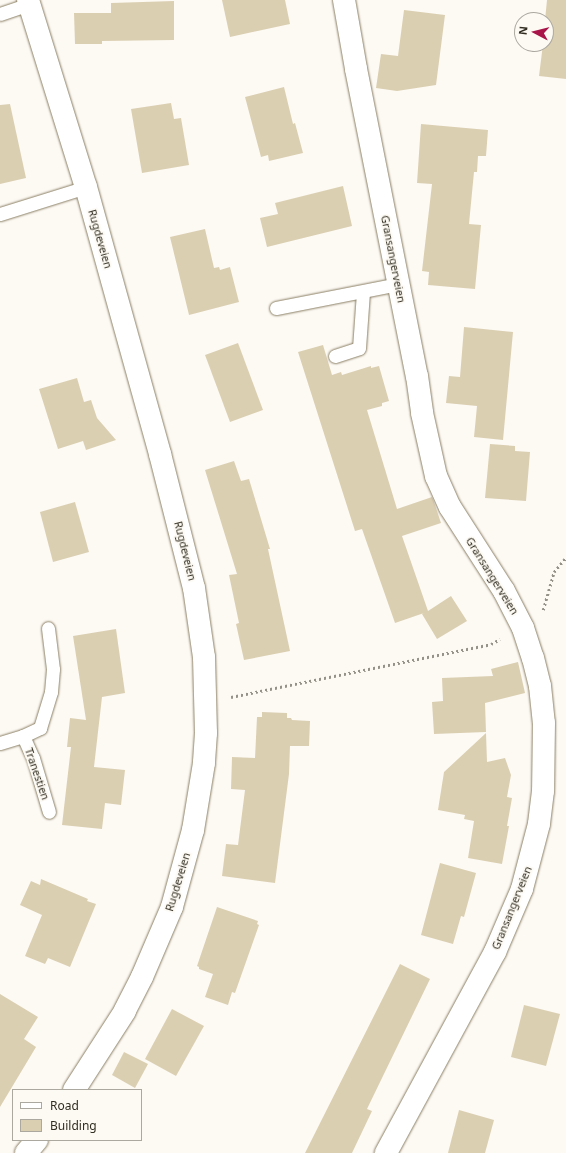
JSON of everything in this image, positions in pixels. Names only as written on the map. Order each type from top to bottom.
[{"type":"street","name":"Gransangerveien","points":[[344,0],[436,476],[450,506],[504,591],[523,628],[540,686],[544,723],[543,791],[539,824],[532,857],[522,889],[495,952],[386,1153]]},
{"type":"street","name":"Rugdeveien","points":[[28,2],[86,187],[160,454],[194,588],[204,657],[206,733],[199,801],[184,866],[172,907],[142,977],[125,1011],[75,1089]]},
{"type":"street","points":[[26,1153],[36,1141]]},
{"type":"lane","name":"Rugdeveien","points":[[0,14],[28,2]]},
{"type":"lane","points":[[0,214],[86,187]]},
{"type":"lane","points":[[276,308],[398,284]]},
{"type":"lane","points":[[335,356],[359,348],[363,292]]},
{"type":"lane","name":"Tranestien","points":[[0,743],[23,736],[40,728],[51,692],[53,669],[48,628]]},
{"type":"lane","name":"Tranestien","points":[[23,736],[33,758],[49,812]]},
{"type":"path","points":[[205,699],[236,697],[492,644],[540,620],[554,572],[566,557]]},
{"type":"building","points":[[222,0],[285,0],[290,24],[230,37]]},
{"type":"building","points":[[547,0],[566,0],[566,79],[539,76],[542,52],[554,52],[554,12],[546,12]]},
{"type":"building","points":[[174,1],[174,40],[102,41],[102,44],[75,44],[74,13],[111,13],[111,3]]},
{"type":"building","points":[[404,10],[445,15],[436,85],[397,91],[376,88],[381,54],[398,56]]},
{"type":"building","points":[[284,87],[293,124],[295,123],[303,153],[269,161],[268,155],[261,157],[245,97]]},
{"type":"building","points":[[171,103],[174,119],[181,118],[189,165],[142,173],[131,109]]},
{"type":"building","points":[[10,104],[26,178],[0,184],[0,105]]},
{"type":"building","points":[[421,124],[488,130],[486,156],[478,156],[477,172],[474,172],[469,224],[481,225],[475,289],[428,285],[429,272],[422,271],[432,184],[417,183]]},
{"type":"building","points":[[343,186],[352,226],[267,247],[260,218],[278,214],[275,203]]},
{"type":"building","points":[[205,229],[214,268],[219,267],[220,270],[230,267],[239,302],[189,315],[170,237]]},
{"type":"building","points":[[464,327],[513,332],[503,440],[474,437],[477,406],[446,403],[449,376],[460,377]]},
{"type":"building","points":[[238,343],[263,410],[230,422],[205,355]]},
{"type":"building","points":[[323,345],[332,375],[341,372],[342,375],[371,366],[371,368],[379,366],[389,401],[382,403],[382,406],[367,410],[397,509],[432,497],[434,502],[441,523],[402,536],[428,611],[451,596],[467,621],[437,639],[422,614],[424,613],[395,623],[362,529],[355,531],[298,352]]},
{"type":"building","points":[[77,378],[84,402],[91,400],[97,418],[116,440],[86,450],[83,441],[58,449],[39,389]]},
{"type":"building","points":[[490,444],[515,446],[515,451],[530,452],[526,501],[485,498]]},
{"type":"building","points":[[234,461],[241,481],[249,479],[270,549],[268,549],[290,651],[244,660],[236,624],[239,623],[229,575],[237,574],[205,470]]},
{"type":"building","points":[[75,502],[89,552],[53,562],[40,512]]},
{"type":"building","points":[[116,629],[125,693],[102,697],[94,767],[125,770],[121,805],[105,803],[102,829],[62,825],[71,747],[67,747],[70,718],[86,720],[73,636]]},
{"type":"building","points":[[518,662],[525,693],[485,703],[486,732],[434,734],[432,702],[443,701],[442,678],[493,676],[491,669]]},
{"type":"building","points":[[262,712],[287,713],[287,718],[291,718],[292,720],[310,721],[309,746],[290,746],[289,774],[275,883],[222,876],[226,844],[238,845],[245,790],[231,789],[232,757],[255,758],[257,717],[262,717]]},
{"type":"building","points":[[486,733],[487,762],[505,758],[511,775],[507,797],[512,798],[507,826],[509,826],[502,864],[468,858],[474,821],[464,819],[465,815],[438,810],[444,772]]},
{"type":"building","points":[[440,863],[476,873],[464,917],[461,916],[453,944],[421,935]]},
{"type":"building","points":[[41,879],[88,899],[87,901],[96,904],[70,967],[48,958],[45,964],[25,956],[42,915],[20,905],[31,881],[40,885]]},
{"type":"building","points":[[217,907],[258,921],[257,924],[259,925],[235,993],[232,992],[228,1005],[205,997],[213,974],[199,969],[197,966]]},
{"type":"building","points":[[400,964],[430,979],[367,1109],[372,1111],[352,1153],[305,1153]]},
{"type":"building","points":[[0,994],[38,1017],[24,1039],[36,1047],[0,1107]]},
{"type":"building","points":[[524,1005],[560,1014],[546,1066],[511,1057]]},
{"type":"building","points":[[172,1009],[204,1026],[176,1076],[145,1059]]},
{"type":"building","points":[[124,1052],[148,1064],[135,1088],[112,1075]]},
{"type":"building","points":[[459,1110],[494,1120],[485,1153],[448,1153]]}]
